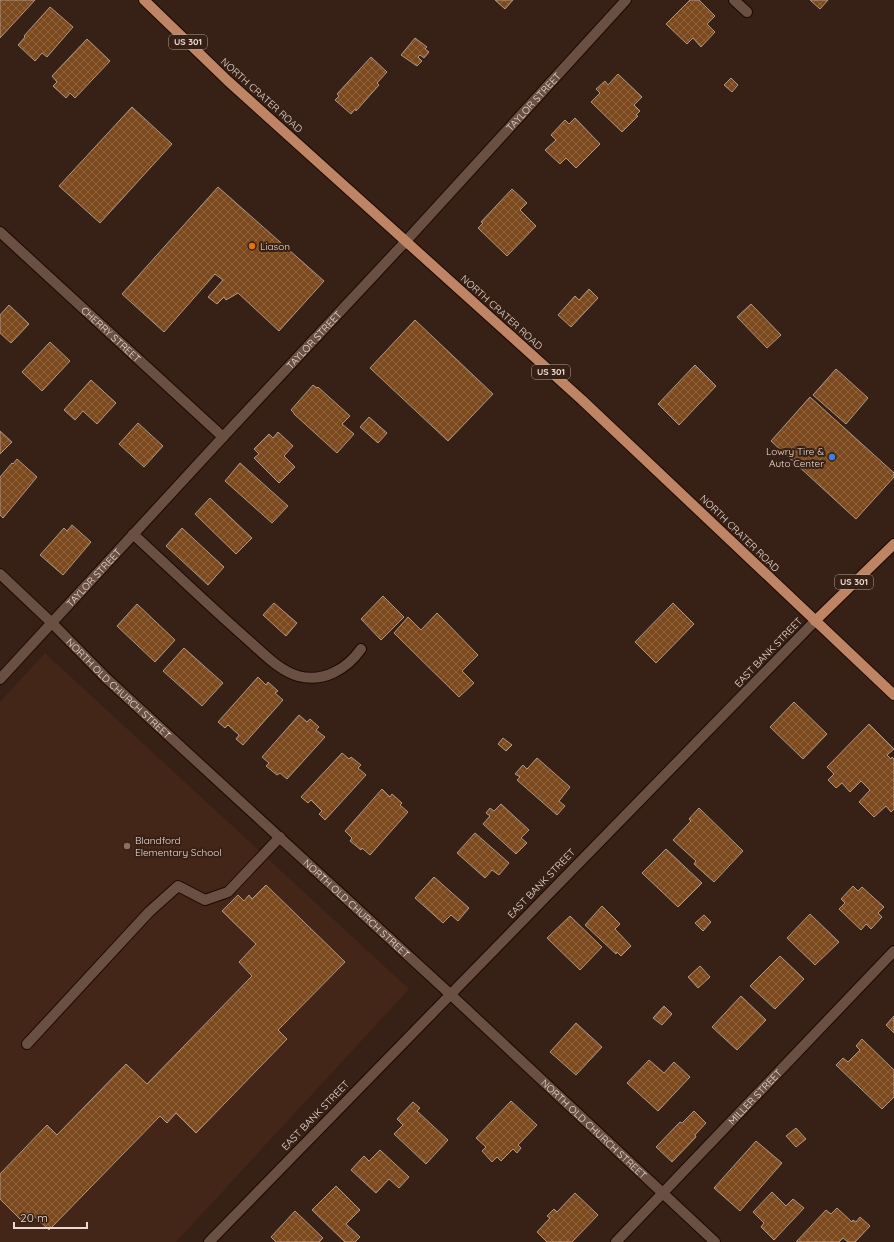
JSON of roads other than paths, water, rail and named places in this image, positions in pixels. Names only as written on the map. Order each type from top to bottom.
[{"type":"main road","name":"NORTH CRATER ROAD","points":[[144,0],[228,81],[582,400],[894,695]]},
{"type":"main road","name":"EAST BANK STREET","points":[[815,621],[894,544]]},
{"type":"street","name":"TAYLOR STREET","points":[[0,679],[406,241],[626,0]]},
{"type":"street","points":[[734,0],[747,12]]},
{"type":"street","name":"CHERRY STREET","points":[[0,232],[223,437]]},
{"type":"street","points":[[133,534],[214,610],[282,669],[298,676],[316,677],[334,673],[346,666],[361,649]]},
{"type":"street","name":"NORTH OLD CHURCH STREET","points":[[0,574],[106,678],[450,994],[715,1242]]},
{"type":"street","name":"EAST BANK STREET","points":[[209,1242],[815,621]]},
{"type":"street","points":[[27,1044],[149,912],[178,886],[205,900],[228,892],[280,837]]},
{"type":"street","name":"MILLER STREET","points":[[616,1242],[894,951]]},
{"type":"place","name":"Liason","points":[[252,246]]},
{"type":"place","name":"Lowry Tire & Auto Center","points":[[832,457]]},
{"type":"place","name":"Blandford Elementary School","points":[[127,846]]}]
